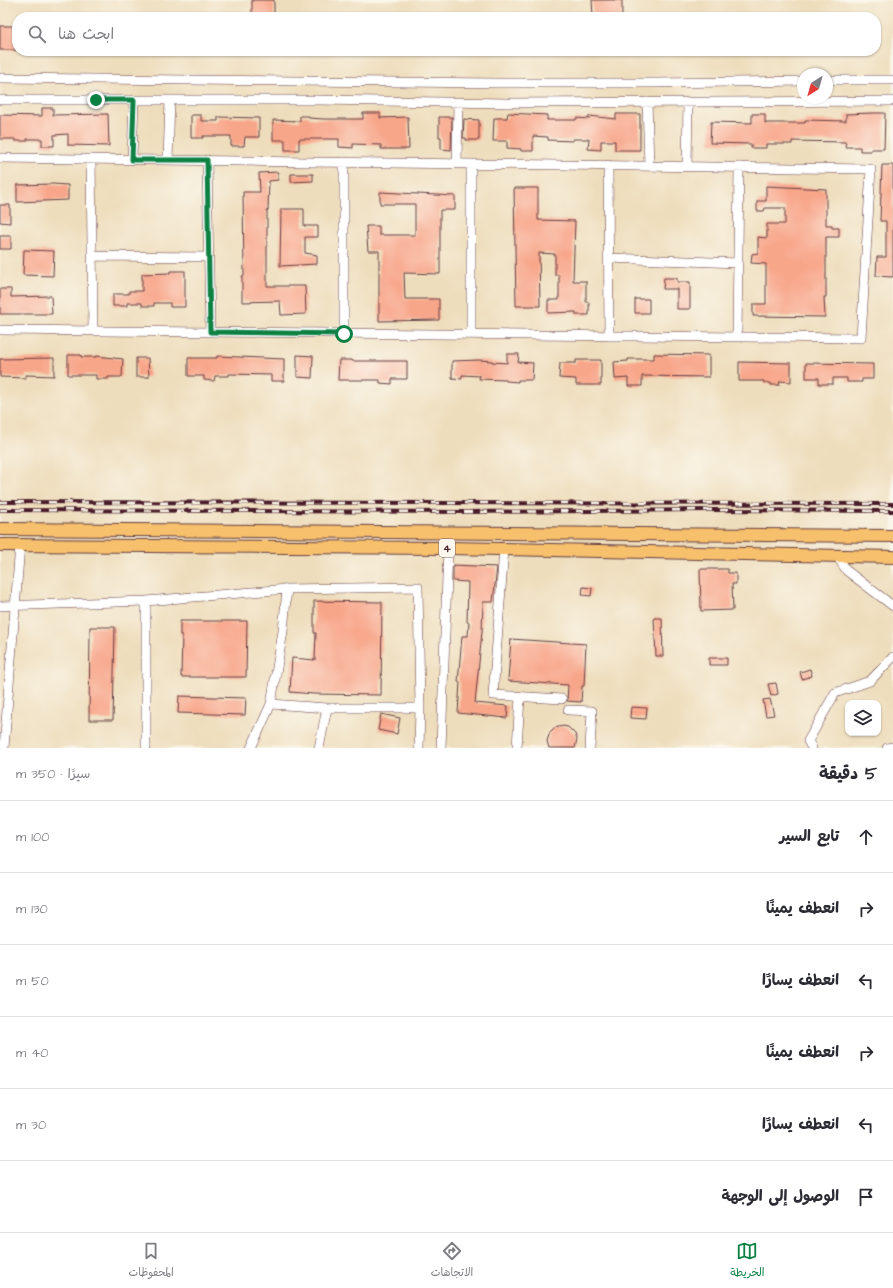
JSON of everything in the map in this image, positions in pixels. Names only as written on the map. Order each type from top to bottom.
[{"type":"main road","name":"4","points":[[0,529],[893,536]]},
{"type":"main road","name":"4","points":[[0,545],[448,548],[893,557]]},
{"type":"street","points":[[0,78],[497,83],[797,81]]},
{"type":"street","points":[[833,80],[893,80]]},
{"type":"street","points":[[0,100],[318,100],[458,102],[893,101]]},
{"type":"street","points":[[132,160],[134,100]]},
{"type":"street","points":[[168,160],[170,100]]},
{"type":"street","points":[[457,164],[458,102]]},
{"type":"street","points":[[647,102],[648,166]]},
{"type":"street","points":[[687,166],[688,102]]},
{"type":"street","points":[[0,158],[871,169],[861,338],[0,330]]},
{"type":"street","points":[[91,159],[93,331]]},
{"type":"street","points":[[207,160],[210,332]]},
{"type":"street","points":[[344,162],[344,334]]},
{"type":"street","points":[[471,164],[471,335]]},
{"type":"street","points":[[608,165],[609,336]]},
{"type":"street","points":[[737,337],[738,167]]},
{"type":"street","points":[[92,256],[208,257]]},
{"type":"street","points":[[609,258],[738,263]]},
{"type":"street","points":[[4,748],[20,545]]},
{"type":"street","points":[[441,748],[448,548]]},
{"type":"street","points":[[504,549],[493,695],[562,699]]},
{"type":"street","points":[[837,556],[847,571],[893,606]]},
{"type":"street","points":[[0,606],[146,601],[287,589],[418,588],[420,708],[419,748]]},
{"type":"street","points":[[252,748],[271,704],[283,631],[287,589]]},
{"type":"street","points":[[146,601],[146,748]]},
{"type":"street","points":[[812,748],[808,741],[835,693],[870,681],[893,657]]},
{"type":"street","points":[[517,748],[520,697]]},
{"type":"street","points":[[271,704],[327,708],[420,708]]},
{"type":"street","points":[[319,748],[327,708]]},
{"type":"street","points":[[568,710],[592,711],[590,748]]},
{"type":"street","points":[[887,748],[893,747]]},
{"type":"building","points":[[252,0],[274,0],[274,12],[252,12]]},
{"type":"building","points":[[592,0],[622,0],[622,12],[593,12]]},
{"type":"building","points":[[0,26],[12,26],[12,50],[0,50]]},
{"type":"building","points":[[42,108],[53,108],[53,115],[108,114],[109,146],[68,145],[68,134],[54,135],[54,146],[42,146],[42,139],[15,141],[15,139],[0,139],[0,115],[42,116]]},
{"type":"building","points":[[363,113],[380,113],[380,118],[408,117],[409,149],[381,149],[381,145],[353,144],[353,148],[339,147],[339,139],[299,139],[299,150],[285,150],[285,140],[273,140],[273,120],[300,121],[300,116],[323,119],[363,119]]},
{"type":"building","points":[[508,113],[547,115],[547,120],[576,120],[576,118],[589,119],[589,116],[616,119],[616,114],[640,114],[640,150],[615,150],[615,141],[601,141],[601,150],[588,149],[589,139],[573,139],[573,141],[548,140],[548,137],[533,136],[533,151],[521,151],[521,149],[507,148],[507,141],[493,141],[494,118],[507,118]]},
{"type":"building","points":[[885,113],[884,149],[860,151],[860,147],[845,147],[846,142],[792,141],[792,144],[766,144],[766,148],[751,148],[751,144],[710,143],[711,122],[752,123],[752,114],[765,114],[765,123],[805,123],[805,120],[846,121],[846,114]]},
{"type":"building","points":[[191,115],[201,115],[201,121],[218,121],[218,117],[259,118],[259,137],[245,137],[244,146],[231,146],[231,136],[203,136],[203,138],[191,138]]},
{"type":"building","points":[[439,117],[452,117],[451,150],[441,149],[441,137],[439,137]]},
{"type":"building","points":[[464,119],[479,120],[479,140],[466,140],[466,138],[463,138]]},
{"type":"building","points":[[882,165],[893,165],[893,277],[876,276],[877,257],[886,257],[886,221],[880,221]]},
{"type":"building","points":[[278,172],[278,180],[269,181],[268,211],[267,210],[267,286],[305,286],[306,314],[281,315],[280,301],[242,302],[242,276],[244,276],[243,192],[260,192],[259,173]]},
{"type":"building","points":[[291,174],[313,174],[313,181],[291,182]]},
{"type":"building","points":[[17,185],[68,185],[68,200],[17,202]]},
{"type":"building","points":[[766,186],[826,189],[826,225],[832,225],[832,228],[839,228],[839,237],[826,237],[826,297],[824,297],[825,317],[753,316],[753,304],[766,304],[766,264],[751,263],[752,254],[758,253],[758,237],[767,238],[767,224],[785,224],[785,208],[765,208],[764,211],[757,211],[757,201],[766,201]]},
{"type":"building","points":[[514,188],[538,188],[538,220],[575,221],[573,281],[586,281],[586,302],[589,302],[589,315],[576,315],[576,312],[548,313],[548,300],[559,300],[559,275],[555,275],[555,254],[539,253],[540,306],[516,306]]},
{"type":"building","points":[[380,192],[455,196],[455,210],[440,210],[440,274],[404,273],[405,299],[439,299],[439,320],[379,321],[379,251],[368,251],[366,226],[379,226],[379,235],[415,235],[415,204],[380,204]]},
{"type":"building","points":[[0,205],[10,205],[10,223],[0,222]]},
{"type":"building","points":[[281,209],[304,209],[304,226],[318,226],[318,237],[305,237],[305,253],[317,255],[317,264],[280,266]]},
{"type":"building","points":[[0,236],[11,236],[11,249],[0,249]]},
{"type":"building","points":[[24,250],[54,251],[53,276],[23,275]]},
{"type":"building","points":[[170,271],[185,271],[185,307],[170,307],[170,303],[154,303],[154,306],[142,306],[142,303],[127,303],[127,306],[113,306],[113,294],[129,294],[129,291],[142,291],[142,274],[170,273]]},
{"type":"building","points":[[664,278],[677,278],[677,282],[690,282],[690,309],[677,309],[677,289],[663,289]]},
{"type":"building","points":[[0,289],[11,289],[11,297],[51,296],[52,314],[0,314]]},
{"type":"building","points":[[635,299],[649,299],[649,313],[635,313]]},
{"type":"building","points":[[507,354],[519,354],[518,362],[533,363],[532,380],[518,380],[518,382],[479,379],[480,376],[462,375],[462,379],[452,378],[452,361],[479,360],[507,363]]},
{"type":"building","points":[[654,354],[709,355],[709,377],[642,376],[642,386],[628,386],[628,378],[615,379],[614,362],[628,361],[628,359],[654,359]]},
{"type":"building","points":[[68,355],[123,359],[122,377],[96,379],[96,375],[68,375]]},
{"type":"building","points":[[297,355],[313,356],[312,378],[297,377]]},
{"type":"building","points":[[217,356],[284,359],[284,381],[271,381],[271,375],[229,374],[229,376],[215,376],[214,381],[204,380],[204,376],[188,376],[188,358],[217,358]]},
{"type":"building","points":[[54,358],[54,376],[26,375],[26,378],[0,377],[0,359]]},
{"type":"building","points":[[136,358],[148,358],[149,377],[136,377]]},
{"type":"building","points":[[339,360],[407,361],[407,379],[392,379],[392,384],[380,383],[380,380],[338,380]]},
{"type":"building","points":[[576,360],[601,360],[601,385],[576,385],[576,379],[559,378],[560,363],[576,363]]},
{"type":"building","points":[[739,362],[791,363],[791,382],[780,381],[779,385],[771,385],[771,383],[764,383],[764,381],[739,381]]},
{"type":"building","points":[[806,363],[873,364],[873,379],[862,379],[862,382],[847,382],[847,378],[833,378],[833,384],[819,384],[819,378],[806,378]]},
{"type":"building","points":[[453,565],[497,567],[493,602],[483,602],[482,632],[475,703],[508,706],[507,718],[458,713],[460,682],[458,682],[462,636],[468,636],[468,582],[453,581]]},
{"type":"building","points":[[700,569],[728,569],[728,573],[736,573],[736,584],[732,584],[733,610],[701,611]]},
{"type":"building","points":[[583,587],[592,588],[591,596],[582,595]]},
{"type":"building","points":[[314,601],[382,602],[381,695],[314,694],[290,692],[292,658],[315,660],[316,633],[314,633]]},
{"type":"building","points":[[654,618],[662,618],[663,656],[656,656]]},
{"type":"building","points":[[180,621],[247,621],[246,677],[181,677],[182,635],[180,635]]},
{"type":"building","points":[[90,627],[115,627],[113,720],[89,720]]},
{"type":"building","points":[[511,639],[586,644],[584,686],[582,686],[581,702],[567,701],[568,685],[508,681]]},
{"type":"building","points":[[709,658],[727,658],[727,665],[709,665]]},
{"type":"building","points":[[810,669],[812,676],[802,679],[800,672]]},
{"type":"building","points":[[776,683],[778,694],[771,696],[768,684]]},
{"type":"building","points":[[179,696],[246,698],[245,715],[178,713]]},
{"type":"building","points":[[770,699],[774,715],[766,716],[763,700]]},
{"type":"building","points":[[631,707],[647,708],[646,719],[630,718]]},
{"type":"building","points":[[381,714],[400,718],[397,734],[378,730]]},
{"type":"building","points":[[563,726],[568,727],[575,734],[577,739],[575,748],[549,748],[547,741],[550,732],[554,728]]},
{"type":"railway","points":[[0,502],[893,504]]},
{"type":"railway","points":[[0,510],[466,512],[711,510],[893,511]]},
{"type":"route","points":[[96,100],[134,100],[132,160],[207,160],[210,332],[344,334]]}]
